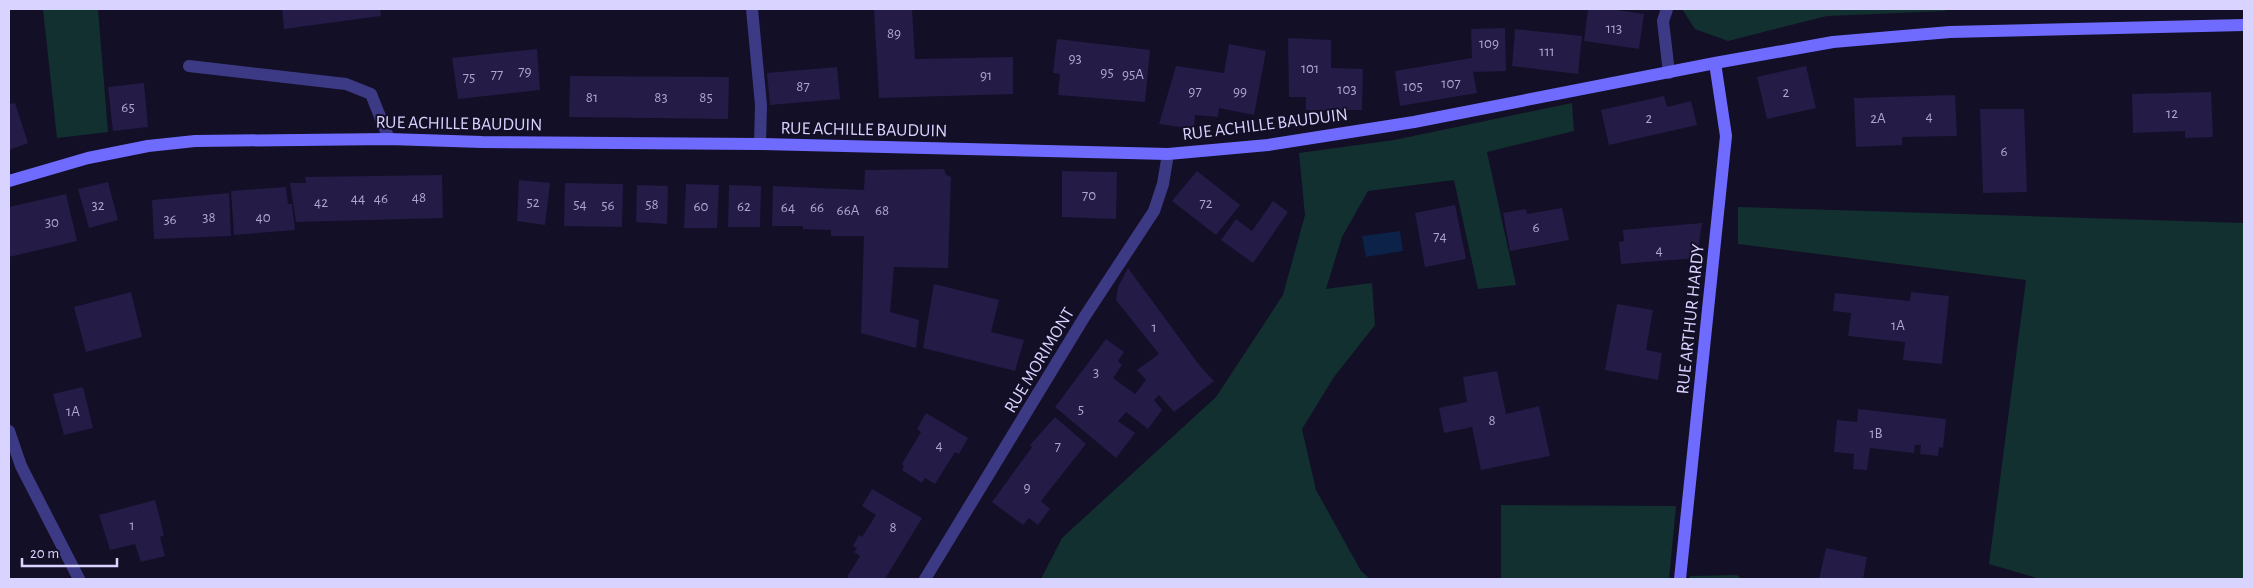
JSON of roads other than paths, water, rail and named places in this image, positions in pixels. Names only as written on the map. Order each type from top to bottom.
[{"type":"street","points":[[752,9],[761,105],[760,144]]},
{"type":"street","points":[[1668,9],[1663,21],[1669,73]]},
{"type":"street","name":"RUE ACHILLE BAUDUIN","points":[[9,181],[88,158],[157,145],[195,141],[388,139],[482,142],[760,144],[1168,154],[1268,145],[1414,122],[1832,42],[1950,32],[2244,26]]},
{"type":"street","name":"RUE ARTHUR HARDY","points":[[1680,579],[1726,136],[1715,63]]},
{"type":"street","points":[[189,66],[346,84],[371,94],[388,139]]},
{"type":"street","name":"RUE MORIMONT","points":[[926,579],[1085,316],[1154,211],[1163,184],[1168,154]]},
{"type":"street","points":[[9,431],[20,466],[79,579]]},
{"type":"water","points":[[1400,231],[1403,251],[1366,257],[1362,236]]}]
